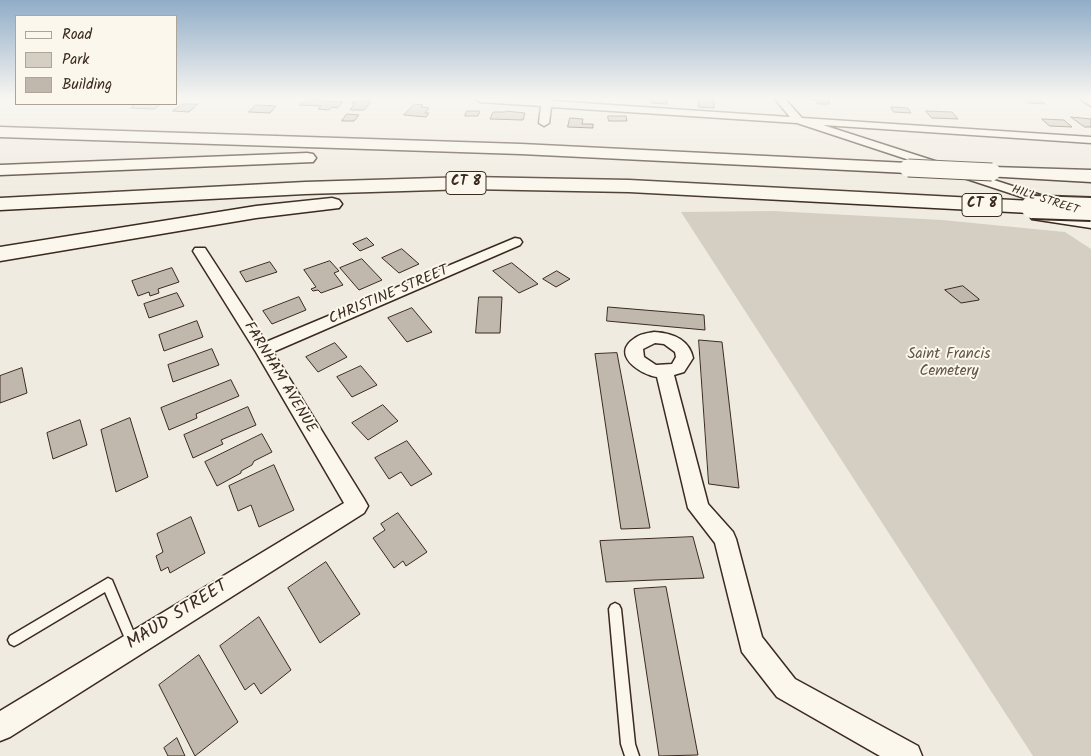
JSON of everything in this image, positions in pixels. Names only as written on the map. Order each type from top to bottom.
[{"type":"highway","points":[[70,134],[521,149]]},
{"type":"highway","name":"CT 8","points":[[0,170],[521,149],[1091,176]]},
{"type":"highway","name":"CT 8","points":[[0,204],[305,188],[459,183],[629,186],[1032,208],[1089,217]]},
{"type":"highway","points":[[0,254],[256,212],[382,198],[629,186]]},
{"type":"highway","points":[[933,203],[1089,217]]},
{"type":"street","name":"HILL STREET","points":[[840,134],[1089,217]]},
{"type":"street","points":[[1003,134],[1091,140]]},
{"type":"street","name":"CHRISTINE STREET","points":[[263,350],[515,242]]},
{"type":"street","name":"FARNHAM AVENUE","points":[[200,251],[263,350],[357,506]]},
{"type":"street","points":[[664,372],[699,508],[725,538],[751,643],[786,688],[908,756]]},
{"type":"street","name":"MAUD STREET","points":[[0,727],[357,506]]},
{"type":"lane","points":[[14,640],[108,584],[134,644]]},
{"type":"lane","points":[[615,608],[628,744],[632,756]]},
{"type":"green space","name":"Saint Francis Cemetery","points":[[773,211],[942,220],[1065,232],[1091,249],[1091,756],[1033,756],[681,212]]},
{"type":"building","points":[[367,238],[374,245],[360,251],[353,244]]},
{"type":"building","points":[[402,249],[419,264],[399,273],[382,258]]},
{"type":"building","points":[[362,259],[382,280],[359,290],[340,268]]},
{"type":"building","points":[[330,261],[339,271],[334,273],[343,285],[321,293],[318,290],[313,291],[311,289],[316,287],[304,270]]},
{"type":"building","points":[[270,262],[277,272],[246,282],[240,272]]},
{"type":"building","points":[[512,263],[538,284],[519,293],[493,271]]},
{"type":"building","points":[[172,268],[179,282],[158,289],[159,293],[150,296],[149,292],[138,296],[132,281]]},
{"type":"building","points":[[557,271],[570,279],[556,287],[543,279]]},
{"type":"building","points":[[963,286],[979,300],[961,303],[945,290]]},
{"type":"building","points":[[177,293],[184,306],[149,318],[144,304]]},
{"type":"building","points":[[299,297],[306,310],[272,324],[263,311]]},
{"type":"building","points":[[479,297],[502,297],[500,333],[476,333]]},
{"type":"building","points":[[608,307],[704,315],[705,330],[607,321]]},
{"type":"building","points":[[412,308],[432,332],[407,342],[388,318]]},
{"type":"building","points":[[197,321],[203,337],[164,351],[159,335]]},
{"type":"building","points":[[699,340],[722,342],[739,488],[709,484]]},
{"type":"building","points":[[335,343],[347,357],[318,372],[306,357]]},
{"type":"building","points":[[212,349],[219,365],[173,382],[168,365]]},
{"type":"building","points":[[617,353],[650,528],[621,529],[595,354]]},
{"type":"building","points":[[361,366],[377,385],[352,397],[337,377]]},
{"type":"building","points":[[22,368],[27,393],[0,403],[0,376]]},
{"type":"building","points":[[231,380],[239,396],[196,414],[197,418],[169,430],[161,408]]},
{"type":"building","points":[[383,405],[398,421],[368,440],[352,423]]},
{"type":"building","points":[[248,407],[256,425],[221,440],[223,444],[193,458],[184,435]]},
{"type":"building","points":[[130,418],[148,477],[116,492],[101,430]]},
{"type":"building","points":[[80,420],[87,445],[53,459],[47,433]]},
{"type":"building","points":[[262,434],[272,452],[254,461],[252,465],[241,471],[241,473],[217,486],[205,462]]},
{"type":"building","points":[[407,441],[432,474],[411,486],[401,472],[389,479],[375,458]]},
{"type":"building","points":[[274,465],[294,510],[259,527],[251,505],[238,511],[229,486]]},
{"type":"building","points":[[398,513],[427,552],[406,566],[403,561],[394,568],[373,538],[385,530],[381,524]]},
{"type":"building","points":[[191,517],[205,553],[170,573],[168,567],[161,571],[156,556],[163,552],[157,534]]},
{"type":"building","points":[[693,537],[704,578],[606,582],[600,541]]},
{"type":"building","points":[[326,562],[360,614],[320,643],[288,588]]},
{"type":"building","points":[[666,587],[698,755],[659,756],[634,589]]},
{"type":"building","points":[[259,617],[291,670],[261,694],[254,683],[245,690],[220,646]]},
{"type":"building","points":[[199,655],[238,722],[195,756],[159,685]]},
{"type":"building","points":[[177,738],[185,756],[168,756],[164,748]]}]
